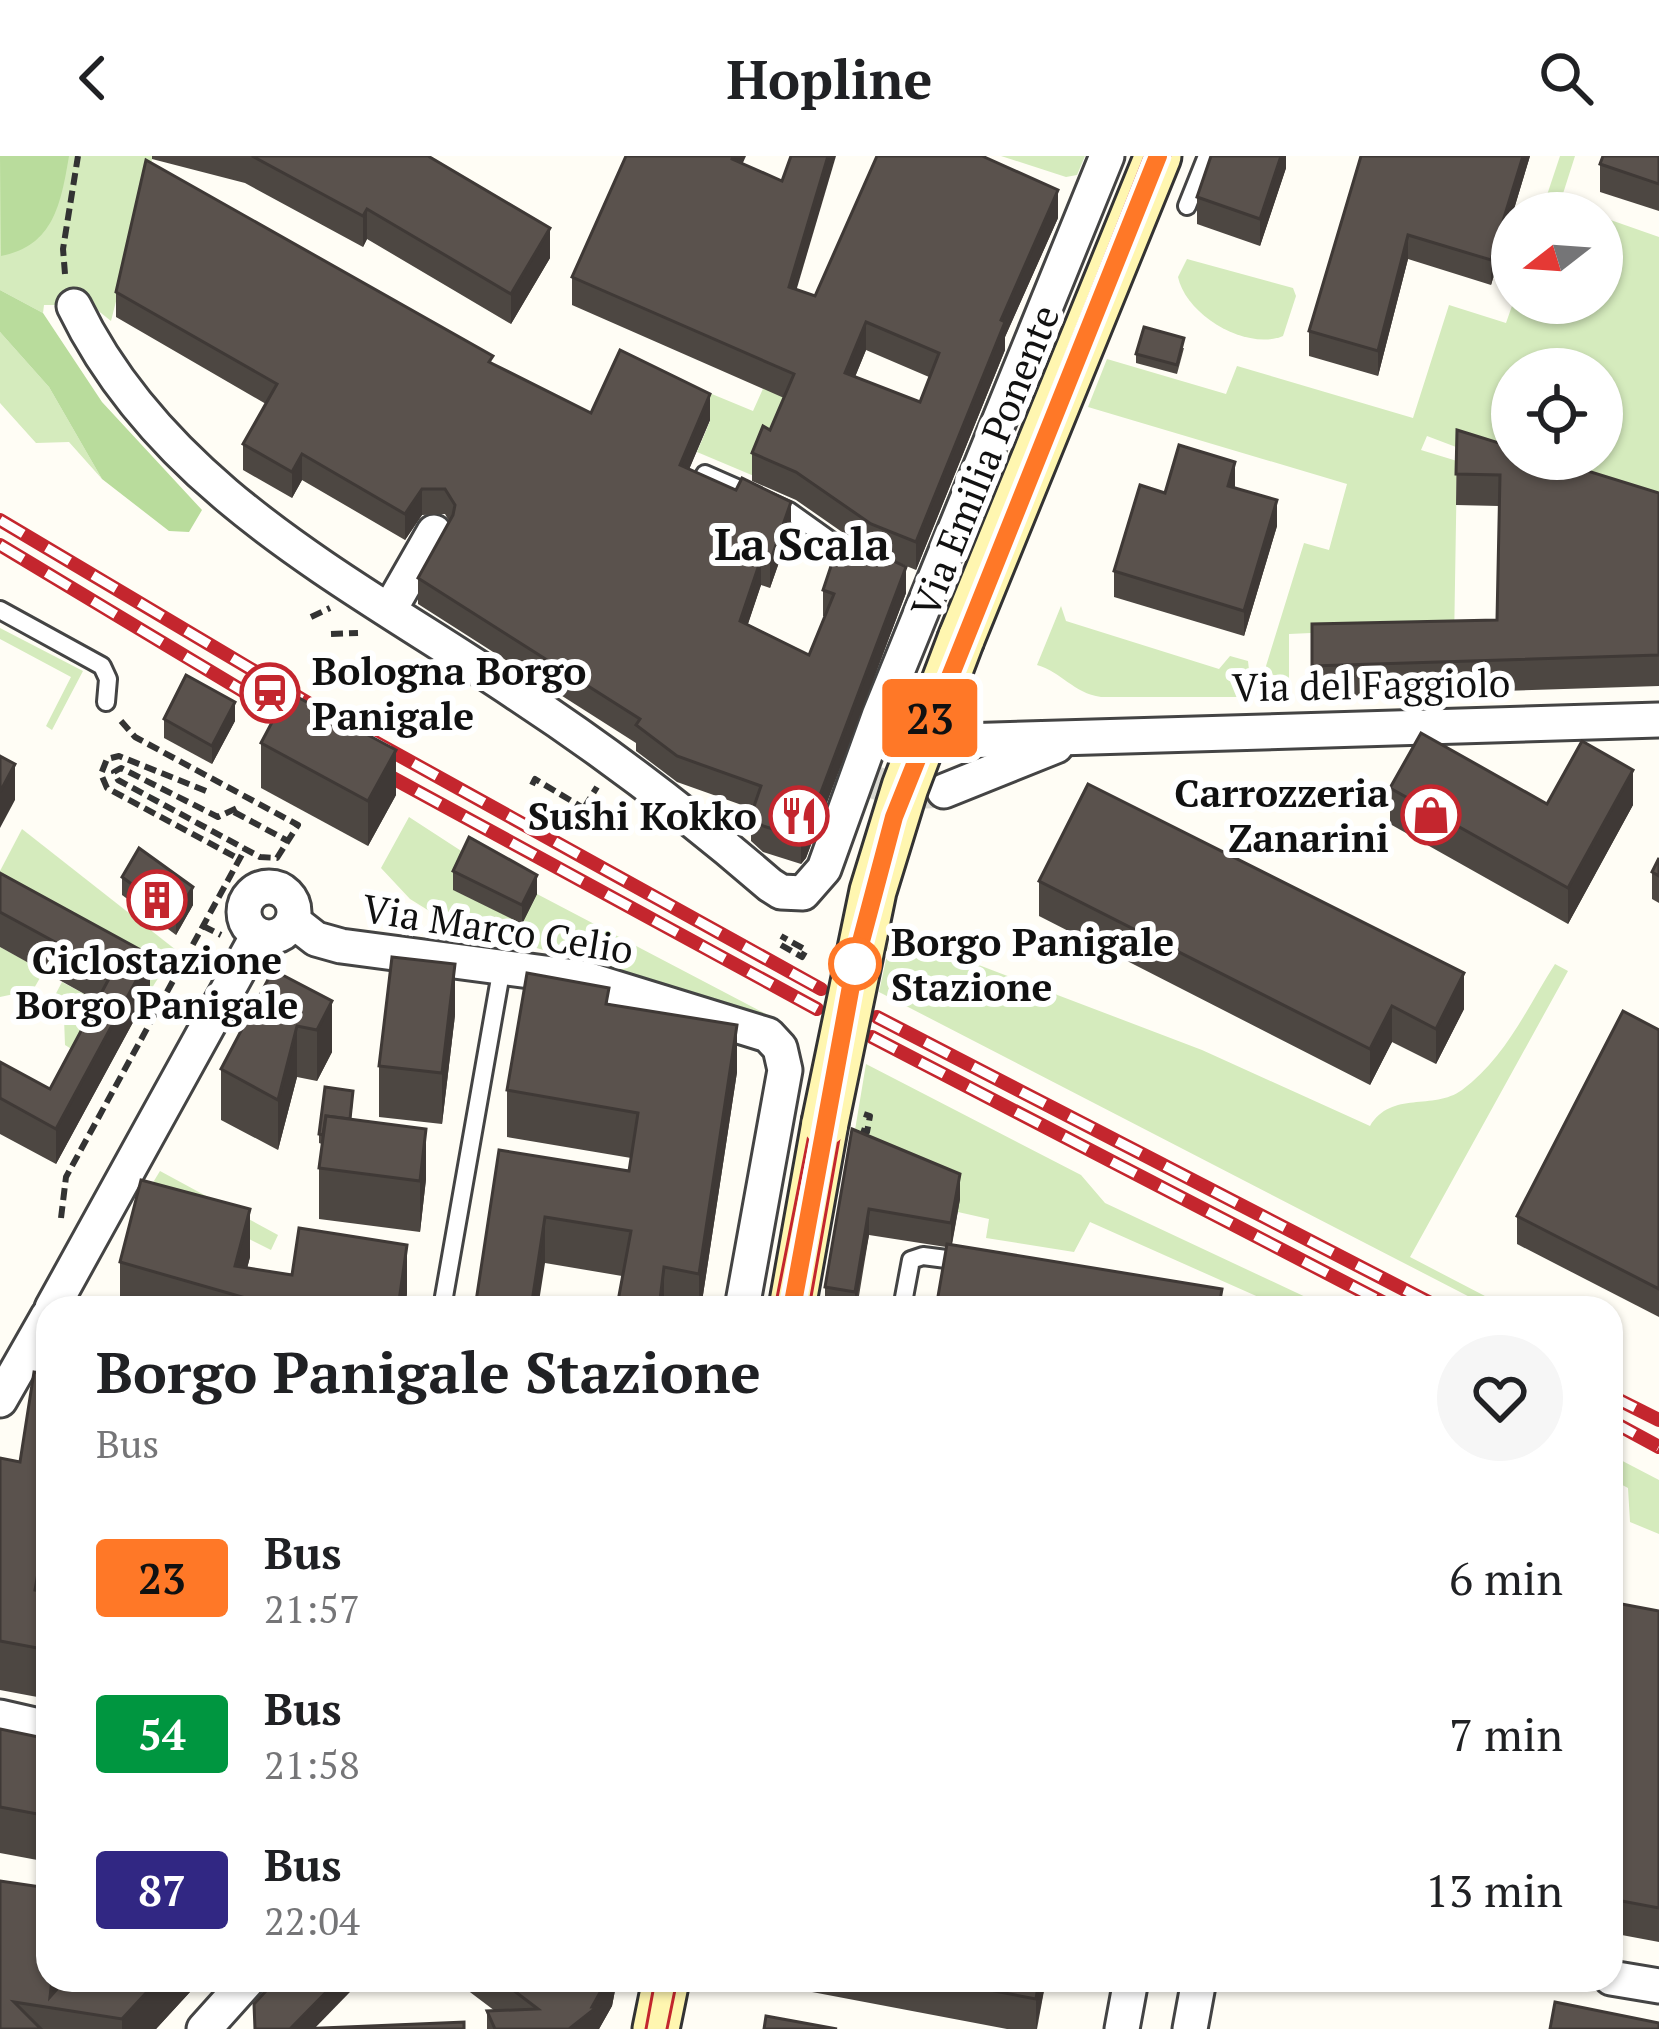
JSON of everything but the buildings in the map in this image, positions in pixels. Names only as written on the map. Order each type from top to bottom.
[{"type":"main road","name":"Via Emilia Ponente","points":[[794,1296],[855,964],[884,850],[961,639],[1158,156]]},
{"type":"main road","points":[[656,2029],[664,1992]]},
{"type":"street","name":"Via Emilia Ponente","points":[[74,306],[136,400],[217,490],[308,560],[390,609],[653,787],[782,892],[803,892],[818,880],[863,778],[925,587],[1076,205],[1107,156]]},
{"type":"street","points":[[390,609],[434,532]]},
{"type":"street","name":"Via del Faggiolo","points":[[961,741],[1659,720]]},
{"type":"street","name":"Via del Faggiolo","points":[[944,791],[1085,735]]},
{"type":"street","points":[[261,888],[277,888],[290,898],[293,922],[275,937],[258,935],[247,926],[244,907],[261,888]]},
{"type":"street","name":"Via Marco Celio","points":[[293,922],[316,939],[340,946],[583,978],[753,1028],[780,1048],[785,1070],[744,1296]]},
{"type":"street","points":[[59,1296],[258,935]]},
{"type":"street","points":[[0,1400],[36,1345]]},
{"type":"street","points":[[0,1718],[36,1726]]},
{"type":"street","points":[[1623,1980],[1659,1987]]},
{"type":"street","points":[[212,2025],[238,1992]]},
{"type":"street","points":[[1122,2029],[1129,1992]]},
{"type":"street","points":[[1190,2029],[1197,1992]]},
{"type":"lane","points":[[1187,206],[1207,156]]},
{"type":"lane","points":[[705,474],[789,511],[865,563]]},
{"type":"lane","points":[[0,610],[102,666],[108,679],[106,702]]},
{"type":"lane","points":[[444,1296],[502,967]]},
{"type":"lane","points":[[904,1296],[911,1260],[923,1256],[973,1263]]},
{"type":"path","points":[[74,306],[63,249],[78,156]]},
{"type":"path","points":[[311,617],[321,612]]},
{"type":"path","points":[[106,702],[135,737],[298,825],[288,842],[277,858],[245,848],[118,780],[115,771],[121,768],[218,817],[236,810],[288,842]]},
{"type":"path","points":[[206,791],[119,756],[107,760],[101,773],[107,788],[239,860]]},
{"type":"path","points":[[532,785],[535,779],[600,818],[598,823]]},
{"type":"path","points":[[584,808],[602,779]]},
{"type":"path","points":[[61,1229],[66,1177],[245,848]]},
{"type":"path","points":[[781,936],[784,938],[795,944],[806,950],[802,957],[781,945],[784,939],[795,944],[819,957]]},
{"type":"green space","points":[[0,156],[153,156],[111,321],[91,305],[44,305],[43,313],[0,290]]},
{"type":"green space","points":[[0,156],[69,156],[58,206],[44,232],[19,251],[1,256]]},
{"type":"green space","points":[[1001,156],[1085,156],[1077,175],[1066,177]]},
{"type":"green space","points":[[1560,156],[1575,156],[1564,192],[1548,192]]},
{"type":"green space","points":[[1623,224],[1659,237],[1659,524],[1543,480],[1623,480],[1623,348],[1491,348],[1491,460],[1427,436],[1421,450],[1457,461],[1454,644],[1312,648],[1311,633],[1289,634],[1289,678],[1269,674],[1266,666],[1304,543],[1329,550],[1347,484],[1088,407],[1107,359],[1226,394],[1237,366],[1413,418],[1449,305],[1491,318],[1491,324],[1623,324]]},
{"type":"green space","points":[[1187,259],[1293,288],[1296,296],[1283,336],[1268,339],[1236,334],[1205,316],[1183,291],[1178,277]]},
{"type":"green space","points":[[0,290],[43,313],[102,402],[202,510],[189,532],[169,531],[102,479],[49,387],[0,332]]},
{"type":"green space","points":[[0,332],[49,387],[102,479],[69,442],[36,443],[0,403]]},
{"type":"green space","points":[[775,362],[805,376],[754,476],[697,452],[710,421],[697,414],[707,392],[753,411]]},
{"type":"green space","points":[[1061,606],[1066,621],[1219,669],[1230,656],[1248,661],[1252,697],[1101,697],[1083,691],[1037,665]]},
{"type":"green space","points":[[0,628],[83,671],[52,730],[46,726],[71,677],[0,639]]},
{"type":"green space","points":[[409,817],[469,856],[454,890],[522,923],[537,894],[768,1015],[447,922],[410,899],[381,868]]},
{"type":"green space","points":[[22,829],[176,950],[150,991],[0,909],[0,871]]},
{"type":"green space","points":[[892,932],[1202,1050],[1370,1126],[1390,1108],[1462,1090],[1503,1047],[1555,964],[1568,971],[1410,1257],[1485,1296],[1468,1296],[879,992]]},
{"type":"green space","points":[[0,947],[44,971],[33,990],[0,997]]},
{"type":"green space","points":[[62,982],[112,1009],[86,1058],[65,1045],[64,1018],[52,1001]]},
{"type":"green space","points":[[866,1064],[1081,1175],[1105,1203],[1303,1296],[1256,1296],[1090,1222],[1074,1252],[986,1238],[989,1219],[958,1212],[959,1198],[851,1154]]},
{"type":"green space","points":[[160,1171],[278,1235],[271,1250],[149,1189]]},
{"type":"green space","points":[[1623,1461],[1659,1480],[1659,1534],[1630,1522],[1628,1488],[1623,1485]]},
{"type":"tunnel","points":[[870,781],[908,793],[944,791]]},
{"type":"tram line","points":[[777,1296],[845,951],[879,828],[1145,156]]},
{"type":"tram line","points":[[811,1296],[872,953],[912,792],[1170,156]]},
{"type":"tram line","points":[[646,2029],[653,1992]]},
{"type":"tram line","points":[[667,2029],[675,1992]]},
{"type":"railway","points":[[0,520],[325,713]]},
{"type":"railway","points":[[0,545],[306,729]]},
{"type":"railway","points":[[366,737],[821,989]]},
{"type":"railway","points":[[369,765],[817,1009]]},
{"type":"railway","points":[[877,1017],[1417,1296]]},
{"type":"railway","points":[[872,1037],[1371,1296]]},
{"type":"railway","points":[[1623,1402],[1659,1420]]},
{"type":"railway","points":[[1623,1428],[1659,1447]]},
{"type":"bus line","name":"23","points":[[794,1296],[855,964],[894,817],[961,639],[1158,156]]},
{"type":"place","name":"Bologna Borgo Panigale","points":[[270,693]]},
{"type":"place","name":"Carrozzeria Zanarini","points":[[1431,815]]},
{"type":"place","name":"Sushi Kokko","points":[[799,816]]},
{"type":"place","name":"Ciclostazione Borgo Panigale","points":[[157,900]]},
{"type":"place","name":"Borgo Panigale Stazione","points":[[855,964]]},
{"type":"district","name":"La Scala","points":[[802,544]]}]
